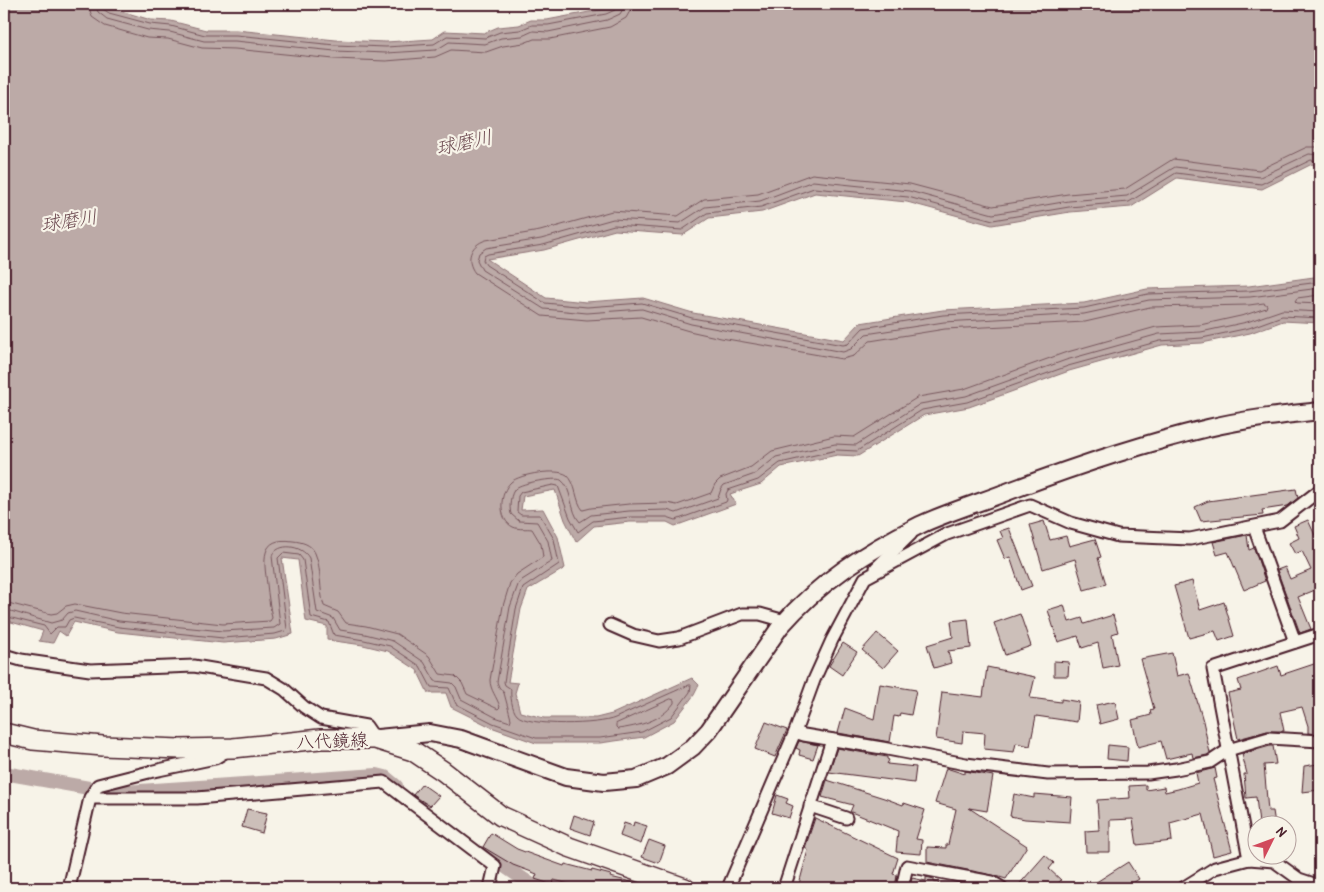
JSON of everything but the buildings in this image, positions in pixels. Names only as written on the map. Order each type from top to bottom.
[{"type":"main road","name":"八代鏡線","points":[[4,733],[33,740],[103,746],[180,749],[233,748],[320,739],[375,739],[413,751],[444,771],[502,816],[569,847],[685,888]]},
{"type":"street","points":[[4,655],[21,660],[90,670],[194,666],[266,678],[284,689],[304,708],[321,718],[366,726],[375,739],[430,733],[461,739],[566,777],[604,782],[636,778],[667,766],[693,747],[709,730],[785,621],[817,589],[852,563],[922,524],[1041,479],[1143,445],[1209,427],[1265,417],[1320,411]]},
{"type":"street","points":[[865,578],[947,534],[1030,505],[1070,523],[1118,536],[1190,539],[1280,521],[1320,490]]},
{"type":"street","points":[[728,888],[795,732],[814,680],[832,640],[865,578],[922,524]]},
{"type":"street","points":[[1254,527],[1295,642]]},
{"type":"street","points":[[610,625],[633,635],[659,641],[679,638],[742,614],[760,614],[785,621]]},
{"type":"street","points":[[1246,843],[1213,669],[1320,634]]},
{"type":"street","points":[[795,732],[966,764],[1048,774],[1148,773],[1176,770],[1210,762],[1228,750],[1269,738],[1320,741]]},
{"type":"street","points":[[784,888],[832,740]]},
{"type":"street","points":[[70,888],[90,798],[98,785],[215,758],[233,748]]},
{"type":"street","points":[[90,798],[197,798],[384,782],[495,866],[490,888]]},
{"type":"street","points":[[810,806],[846,818]]},
{"type":"street","points":[[1183,888],[1215,868],[1246,860]]},
{"type":"street","points":[[1278,864],[1299,879],[1320,886]]},
{"type":"street","points":[[902,888],[907,866],[992,882],[1002,888]]},
{"type":"water","name":"球磨川","points":[[4,4],[103,4],[151,20],[171,21],[206,30],[236,30],[336,40],[386,42],[433,39],[445,31],[484,33],[498,27],[519,25],[531,20],[547,20],[605,9],[617,4],[1320,4],[1320,167],[1312,164],[1262,189],[1177,178],[1131,207],[1070,212],[992,225],[907,202],[815,193],[762,212],[709,218],[683,235],[615,230],[544,250],[487,259],[546,298],[586,302],[643,298],[693,313],[844,340],[860,323],[943,310],[1084,303],[1147,289],[1249,286],[1314,277],[1320,277],[1320,323],[1283,321],[1250,333],[1202,343],[1162,345],[1069,371],[969,407],[924,415],[858,456],[837,455],[781,467],[761,484],[730,494],[736,504],[675,526],[667,522],[630,522],[594,526],[576,542],[565,520],[555,490],[523,496],[521,510],[543,509],[558,537],[565,568],[528,590],[521,609],[508,682],[518,683],[515,693],[520,712],[544,718],[596,718],[612,714],[692,678],[699,685],[694,695],[674,721],[644,737],[600,743],[536,743],[491,727],[451,707],[446,693],[428,693],[417,670],[388,651],[327,640],[327,626],[306,621],[298,560],[282,558],[293,634],[276,639],[223,643],[118,632],[74,622],[66,636],[59,631],[53,643],[39,641],[43,631],[4,620]]},
{"type":"waterway","points":[[4,773],[89,788]]},
{"type":"waterway","points":[[99,790],[125,792],[377,775],[385,777],[396,786]]},
{"type":"waterway","points":[[485,853],[532,885],[541,888]]}]
